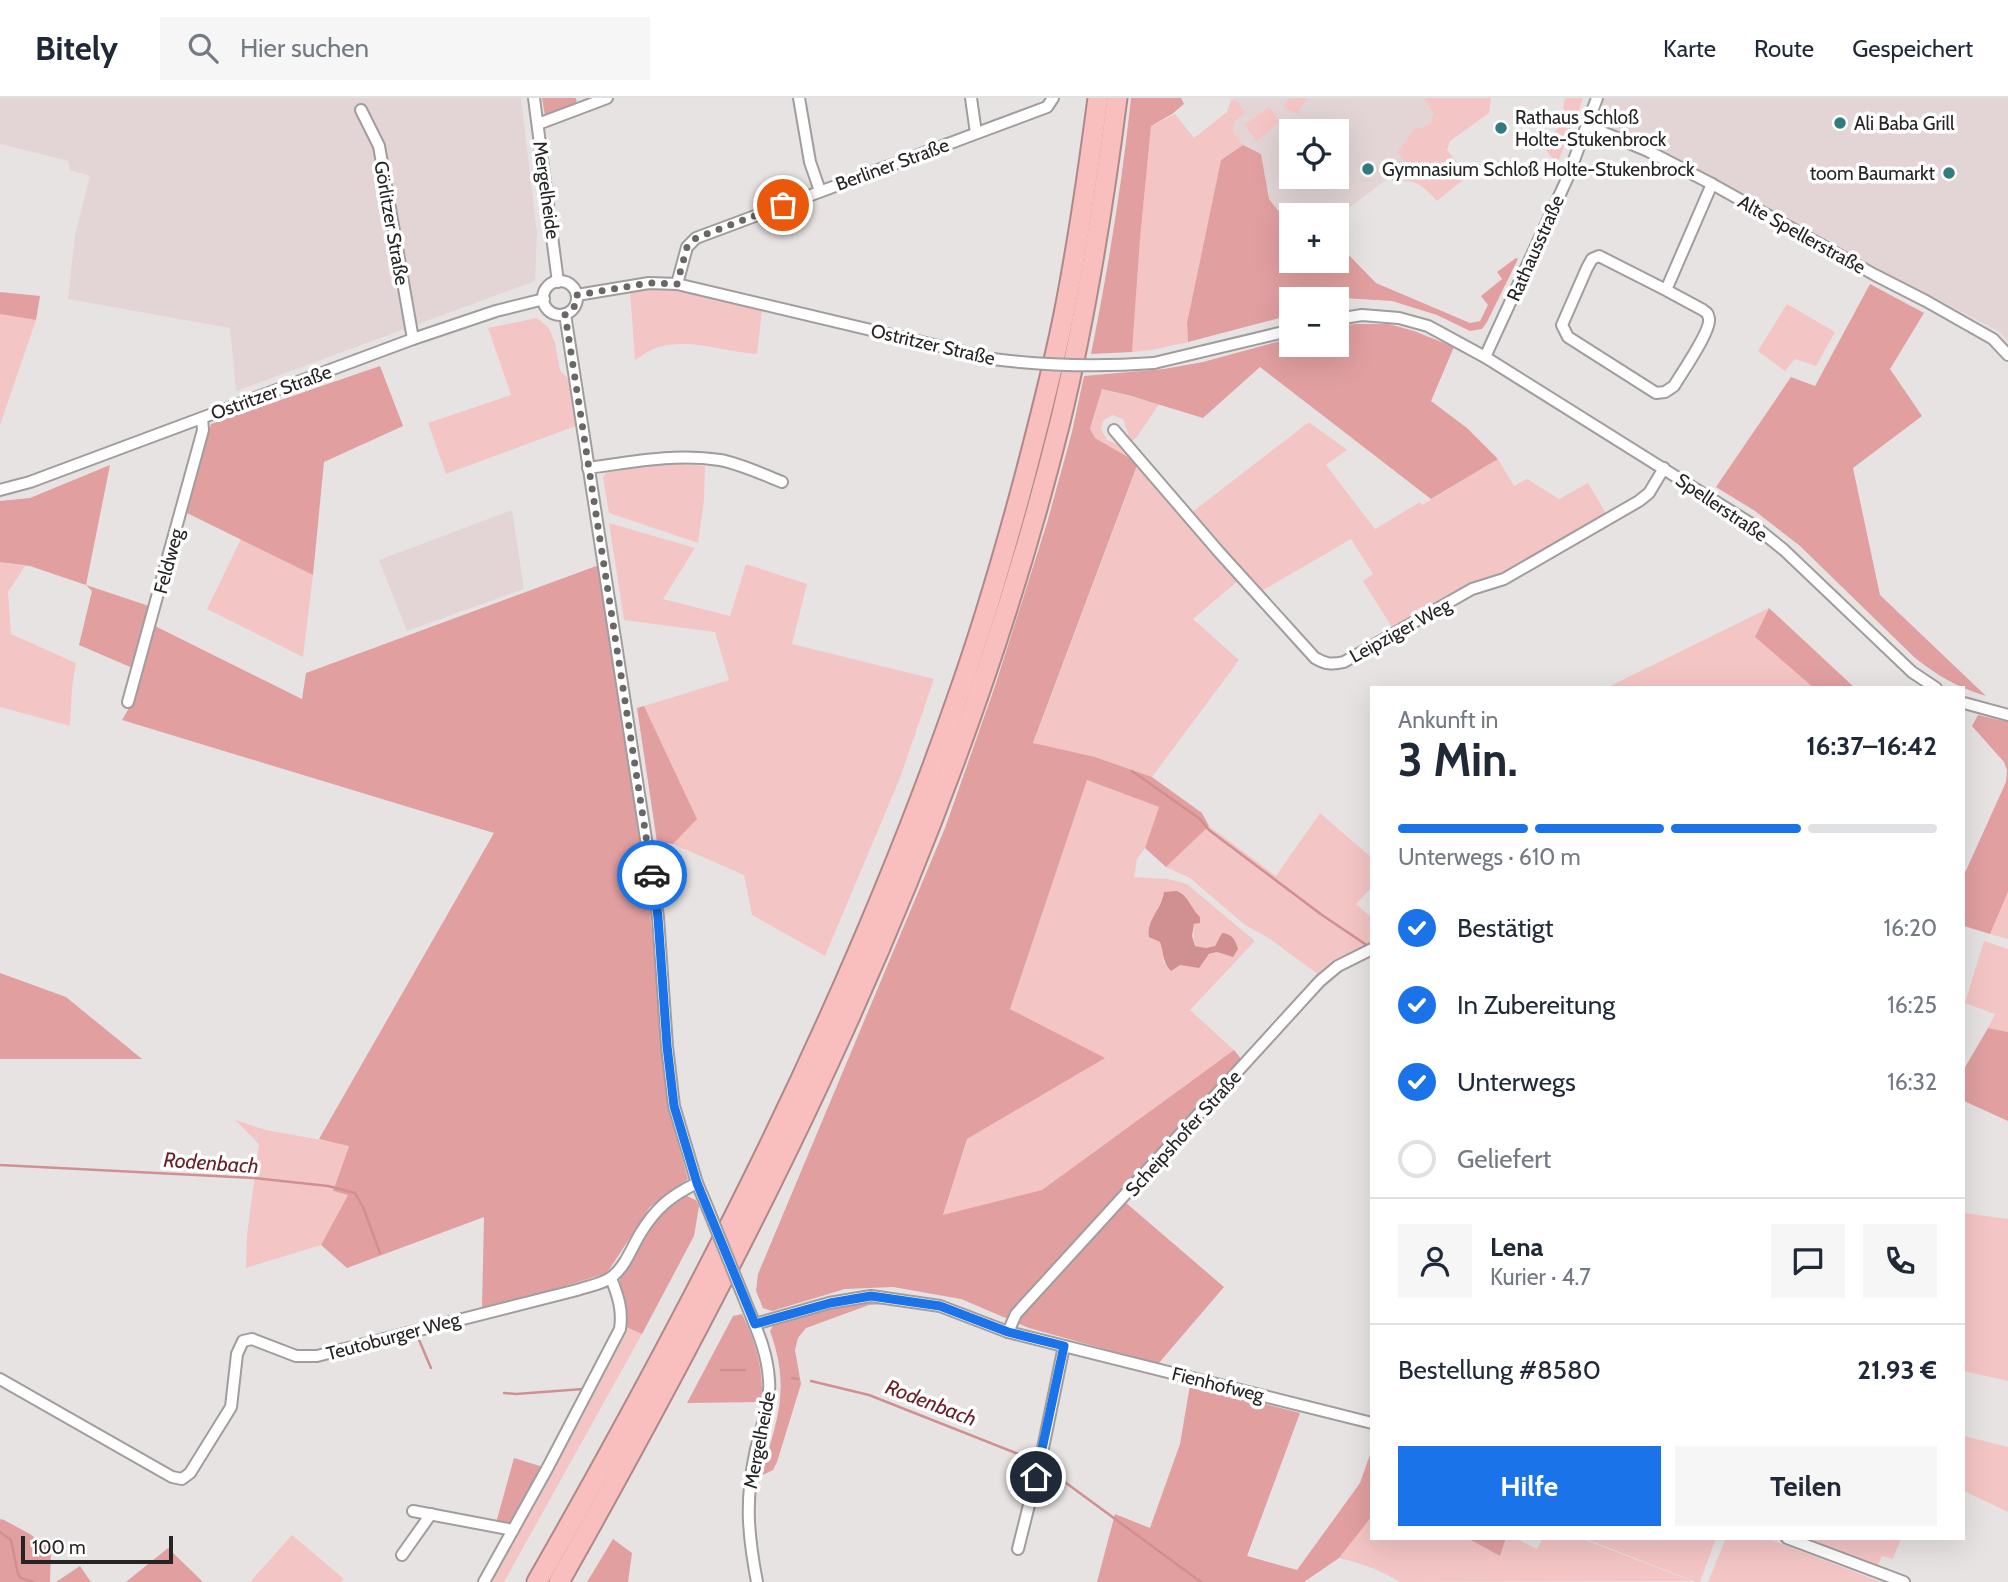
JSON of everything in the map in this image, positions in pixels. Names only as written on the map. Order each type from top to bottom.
[{"type":"highway","points":[[537,1582],[604,1463],[765,1155],[833,1007],[913,816],[957,699],[1005,548],[1041,417],[1066,307],[1098,98]]},
{"type":"highway","points":[[559,1582],[620,1474],[755,1217],[852,1012],[918,857],[975,705],[1025,551],[1060,421],[1103,207],[1117,98]]},
{"type":"street","name":"Mergelheide","points":[[534,98],[558,282]]},
{"type":"street","points":[[538,124],[607,98]]},
{"type":"street","points":[[799,98],[810,163],[820,191]]},
{"type":"street","points":[[971,98],[976,133]]},
{"type":"street","name":"Berliner Straße","points":[[677,284],[687,247],[696,238],[1047,107],[1053,98]]},
{"type":"street","name":"Rathausstraße","points":[[1485,357],[1541,239],[1597,98]]},
{"type":"street","name":"Görlitzer Straße","points":[[361,110],[379,146],[413,339]]},
{"type":"street","name":"Alte Spellerstraße","points":[[1588,126],[1648,151],[1712,184],[1993,339],[2008,355]]},
{"type":"street","points":[[1666,290],[1712,184]]},
{"type":"street","points":[[1599,256],[1666,290],[1703,310],[1708,314],[1710,322],[1707,332],[1674,386],[1665,392],[1656,393],[1568,337],[1562,325],[1587,268],[1592,259],[1599,256]]},
{"type":"street","points":[[558,282],[572,286],[577,295],[576,305],[565,314],[551,312],[544,299],[549,286],[558,282]]},
{"type":"street","name":"Ostritzer Straße","points":[[577,295],[649,283],[677,284],[993,359],[1065,365],[1154,363],[1279,333]]},
{"type":"street","name":"Ostritzer Straße","points":[[0,490],[30,482],[413,339],[496,311],[544,299]]},
{"type":"street","name":"Mergelheide","points":[[565,314],[658,917],[674,1106],[697,1183],[766,1350],[769,1383],[766,1410],[748,1495],[749,1538],[757,1582]]},
{"type":"street","points":[[1349,317],[1362,315],[1399,318],[1428,327],[1485,357]]},
{"type":"street","name":"Spellerstraße","points":[[1485,357],[1753,525],[1784,550],[1912,672],[1933,686]]},
{"type":"street","name":"Feldweg","points":[[128,702],[203,430],[202,418]]},
{"type":"street","name":"Leipziger Weg","points":[[1114,430],[1315,658],[1332,665],[1344,662],[1472,589],[1504,579],[1628,508],[1649,492],[1664,468]]},
{"type":"street","points":[[588,468],[662,457],[684,457],[731,463],[782,482]]},
{"type":"street","points":[[1965,707],[2008,715]]},
{"type":"street","name":"Scheipshofer Straße","points":[[1008,1332],[1016,1314],[1320,981],[1338,967],[1370,951]]},
{"type":"street","points":[[484,1582],[620,1329],[621,1306],[611,1278],[624,1265],[640,1234],[660,1206],[697,1183]]},
{"type":"street","name":"Teutoburger Weg","points":[[0,1379],[172,1478],[182,1479],[190,1473],[231,1407],[237,1354],[243,1341],[252,1339],[296,1356],[317,1356],[577,1290],[611,1278]]},
{"type":"street","name":"Fienhofweg","points":[[755,1324],[830,1303],[871,1296],[940,1306],[1008,1332],[1370,1422]]},
{"type":"street","points":[[1018,1549],[1042,1453],[1064,1346]]},
{"type":"street","points":[[413,1511],[513,1530]]},
{"type":"street","points":[[402,1555],[432,1514]]},
{"type":"street","points":[[1792,1540],[1904,1582]]},
{"type":"shaded area","points":[[0,98],[521,98],[537,233],[535,281],[236,391],[230,328],[68,299],[75,235],[90,176],[70,170],[68,161],[0,144]]},
{"type":"shaded area","points":[[542,98],[576,98],[577,104],[545,116]]},
{"type":"shaded area","points":[[1131,98],[1181,98],[1184,104],[1151,126],[1132,352],[1091,354],[1114,226]]},
{"type":"shaded area","name":"Gymnasium Schloß Holte-Stukenbrock","points":[[1227,98],[1424,98],[1433,113],[1431,123],[1415,128],[1399,152],[1407,162],[1349,208],[1349,203],[1279,203],[1279,212],[1269,199],[1261,154],[1243,145],[1233,132],[1235,100]]},
{"type":"shaded area","points":[[1289,98],[1308,98],[1297,114],[1283,107]]},
{"type":"shaded area","points":[[1424,98],[1491,98],[1489,113],[1450,141],[1447,150],[1468,176],[1437,201],[1418,184],[1393,181],[1390,177],[1406,162],[1398,152],[1415,128],[1431,123],[1433,113]]},
{"type":"shaded area","points":[[1565,98],[1583,98],[1576,119],[1568,116],[1563,108]]},
{"type":"shaded area","points":[[1604,98],[2008,98],[2008,341],[1998,331],[1712,177],[1606,128],[1600,122],[1599,114]]},
{"type":"shaded area","points":[[1231,100],[1235,100],[1245,112],[1234,122],[1233,132],[1243,145],[1221,160],[1187,323],[1188,342],[1132,352],[1151,126],[1175,114],[1194,138],[1227,112]]},
{"type":"shaded area","points":[[1269,107],[1279,121],[1257,141],[1244,125]]},
{"type":"shaded area","points":[[1562,125],[1571,129],[1557,164],[1541,144]]},
{"type":"shaded area","points":[[1243,145],[1261,154],[1269,199],[1279,212],[1279,273],[1349,273],[1349,255],[1376,283],[1470,323],[1480,321],[1488,305],[1481,296],[1502,279],[1497,272],[1518,259],[1482,329],[1470,331],[1437,315],[1392,301],[1349,298],[1349,287],[1279,287],[1279,318],[1188,342],[1187,323],[1221,160]]},
{"type":"shaded area","points":[[1870,284],[1924,313],[1890,369],[1922,416],[1853,468],[1880,595],[1986,696],[1957,685],[1922,664],[1800,546],[1755,511],[1716,487],[1791,377],[1815,386]]},
{"type":"shaded area","points":[[630,290],[688,292],[762,310],[757,354],[683,344],[656,348],[635,360]]},
{"type":"shaded area","points":[[0,292],[40,296],[36,320],[0,314]]},
{"type":"shaded area","points":[[1787,304],[1835,332],[1816,366],[1795,359],[1785,371],[1758,351]]},
{"type":"shaded area","points":[[0,314],[36,320],[0,425]]},
{"type":"shaded area","points":[[537,318],[549,328],[560,370],[568,379],[576,426],[446,474],[428,423],[511,395],[488,328]]},
{"type":"shaded area","points":[[1389,324],[1454,347],[1431,401],[1467,428],[1498,459],[1431,499],[1260,367],[1203,418],[1102,389],[1090,429],[1095,438],[1138,463],[1033,743],[1095,757],[1152,777],[1202,813],[1209,826],[1166,867],[1145,848],[1159,807],[1087,780],[1010,1009],[1105,1058],[967,1139],[943,1215],[1042,1190],[1234,1050],[1242,1060],[1118,1196],[1224,1287],[1158,1364],[1029,1328],[961,1299],[893,1287],[845,1289],[772,1311],[763,1308],[756,1291],[758,1274],[945,828],[995,686],[1047,523],[1084,376],[1164,369],[1203,362],[1279,341],[1279,357],[1349,357],[1349,325]]},
{"type":"shaded area","points":[[380,366],[403,426],[324,462],[313,575],[187,513],[211,424]]},
{"type":"shaded area","points":[[1102,389],[1159,404],[1131,442],[1123,419],[1112,415],[1103,421],[1101,429],[1107,440],[1123,446],[1239,580],[1193,619],[1239,660],[1152,777],[1095,757],[1033,744],[1138,464],[1095,438],[1090,430]]},
{"type":"shaded area","points":[[1309,422],[1347,450],[1326,465],[1375,529],[1420,502],[1422,505],[1498,459],[1514,486],[1527,479],[1559,499],[1588,483],[1607,515],[1503,575],[1393,629],[1363,581],[1373,574],[1351,539],[1260,592],[1191,513]]},
{"type":"shaded area","points":[[662,462],[705,466],[698,543],[609,513],[603,477],[607,472]]},
{"type":"shaded area","points":[[110,465],[86,585],[30,566],[0,562],[0,501],[30,498]]},
{"type":"shaded area","points":[[512,510],[524,589],[407,631],[379,560]]},
{"type":"shaded area","points":[[609,523],[695,548],[663,599],[730,616],[746,564],[807,584],[792,644],[934,679],[900,778],[825,956],[752,915],[744,875],[673,844],[696,818],[644,706],[729,680],[715,632],[624,620]]},
{"type":"shaded area","points":[[241,539],[313,575],[303,657],[207,609]]},
{"type":"shaded area","points":[[0,562],[25,566],[8,592],[11,634],[76,663],[70,726],[0,707]]},
{"type":"shaded area","points":[[599,565],[651,919],[668,1108],[688,1179],[650,1207],[607,1273],[543,1293],[482,1307],[484,1217],[347,1268],[321,1245],[348,1195],[333,1191],[349,1146],[319,1139],[494,833],[122,720],[138,687],[155,626],[302,699],[306,673]]},
{"type":"shaded area","points":[[86,585],[152,607],[135,669],[79,645],[92,591]]},
{"type":"shaded area","points":[[1769,608],[1755,637],[1812,686],[1610,686]]},
{"type":"shaded area","points":[[1769,608],[1853,686],[1812,686],[1755,637]]},
{"type":"shaded area","points":[[644,706],[697,819],[673,844],[657,842],[637,708]]},
{"type":"shaded area","points":[[1978,715],[2008,722],[2008,892],[1990,934],[1965,926],[1965,873],[2006,782],[2007,770],[2004,762],[1972,726]]},
{"type":"shaded area","points":[[1087,780],[1159,807],[1145,848],[1137,859],[1134,877],[1168,879],[1187,884],[1255,941],[1190,1010],[1234,1050],[1042,1190],[943,1216],[967,1139],[1104,1058],[1010,1009]],"holes":[[[1163,899],[1191,905],[1195,946],[1215,946],[1222,933],[1226,955],[1217,952],[1180,965],[1164,963],[1156,922],[1158,907]]]},
{"type":"shaded area","points":[[1320,813],[1370,856],[1370,889],[1356,904],[1370,916],[1370,946],[1319,975],[1270,939],[1245,925],[1190,878],[1166,867],[1209,826],[1276,876]]},
{"type":"shaded area","points":[[1177,891],[1200,917],[1200,923],[1194,924],[1192,936],[1195,946],[1215,946],[1222,933],[1226,934],[1233,938],[1238,949],[1233,957],[1217,952],[1209,954],[1199,968],[1180,965],[1171,971],[1160,942],[1149,937],[1149,931],[1164,892]]},
{"type":"shaded area","points":[[2008,892],[2008,939],[1990,934]]},
{"type":"shaded area","points":[[1984,941],[2008,949],[2008,1032],[1988,1028],[1995,1014],[1965,1003]]},
{"type":"shaded area","points":[[0,973],[66,997],[142,1059],[0,1059]]},
{"type":"shaded area","points":[[1988,1028],[2008,1032],[2008,1121],[1965,1101],[1965,1067]]},
{"type":"shaded area","points":[[235,1120],[266,1130],[349,1145],[333,1191],[348,1195],[321,1245],[246,1268],[247,1235],[259,1144]]},
{"type":"shaded area","points":[[684,1195],[696,1200],[699,1206],[694,1236],[642,1334],[626,1327],[620,1278],[634,1259],[655,1218],[669,1204]]},
{"type":"shaded area","points":[[1965,1213],[2008,1219],[2008,1381],[1965,1371]]},
{"type":"shaded area","points":[[871,1300],[904,1303],[869,1305],[806,1328],[798,1338],[795,1350],[801,1384],[777,1462],[773,1470],[761,1476],[776,1421],[781,1388],[780,1370],[770,1331],[775,1322],[830,1306]]},
{"type":"shaded area","points":[[742,1314],[758,1357],[762,1402],[687,1403],[733,1316]]},
{"type":"shaded area","points":[[626,1327],[642,1334],[504,1582],[488,1582],[622,1338]]},
{"type":"shaded area","points":[[1190,1385],[1300,1413],[1247,1556],[1297,1570],[1360,1483],[1370,1455],[1370,1519],[1339,1558],[1304,1582],[1097,1582],[1115,1514],[1150,1528],[1180,1444]]},
{"type":"shaded area","points":[[1965,1436],[2008,1447],[2008,1512],[1965,1491]]},
{"type":"shaded area","points":[[514,1458],[543,1467],[516,1520],[509,1525],[496,1523]]},
{"type":"shaded area","points":[[0,1519],[30,1534],[51,1550],[50,1582],[0,1582]]},
{"type":"shaded area","points":[[1370,1519],[1370,1540],[1471,1540],[1500,1556],[1505,1540],[1519,1540],[1537,1549],[1542,1540],[1585,1540],[1692,1581],[1400,1582],[1371,1567],[1339,1558]]},
{"type":"shaded area","points":[[292,1535],[344,1579],[341,1582],[250,1582]]},
{"type":"shaded area","points":[[613,1539],[632,1553],[628,1582],[587,1582]]},
{"type":"shaded area","points":[[1471,1540],[1505,1540],[1500,1556]]},
{"type":"shaded area","points":[[1588,1540],[1715,1540],[1700,1582]]},
{"type":"shaded area","points":[[1725,1540],[1771,1540],[1881,1582],[1708,1582]]},
{"type":"shaded area","points":[[1807,1540],[1900,1540],[1893,1559],[1882,1556],[1877,1567]]},
{"type":"shaded area","points":[[168,1548],[203,1582],[126,1582]]},
{"type":"shaded area","points":[[80,1566],[91,1582],[56,1582]]},
{"type":"waterway","points":[[1132,771],[1200,819],[1209,830],[1322,915],[1368,946]]},
{"type":"waterway","name":"Rodenbach","points":[[0,1165],[254,1178],[328,1186],[355,1193],[380,1253]]},
{"type":"waterway","name":"Rodenbach","points":[[417,1335],[431,1368]]},
{"type":"waterway","name":"Rodenbach","points":[[721,1370],[745,1370]]},
{"type":"waterway","name":"Rodenbach","points":[[792,1378],[798,1379]]},
{"type":"waterway","name":"Rodenbach","points":[[811,1381],[869,1395],[1036,1461]]},
{"type":"waterway","name":"Rodenbach","points":[[504,1393],[583,1389]]},
{"type":"waterway","name":"Rodenbach","points":[[1043,1466],[1201,1582]]},
{"type":"waterway","points":[[0,1532],[11,1540],[18,1574],[21,1578],[33,1582]]},
{"type":"way so far","points":[[652,875],[565,314],[576,305],[577,295],[649,283],[677,284],[687,247],[696,238],[783,205]]},
{"type":"place","name":"Ali Baba Grill","points":[[1840,123]]},
{"type":"place","name":"Rathaus Schloß Holte-Stukenbrock","points":[[1501,128]]},
{"type":"place","name":"Gymnasium Schloß Holte-Stukenbrock","points":[[1368,169]]},
{"type":"place","name":"toom Baumarkt","points":[[1949,173]]},
{"type":"route","points":[[652,875],[674,1106],[697,1183],[755,1324],[830,1303],[871,1296],[940,1306],[1008,1332],[1064,1346],[1036,1477]]}]
